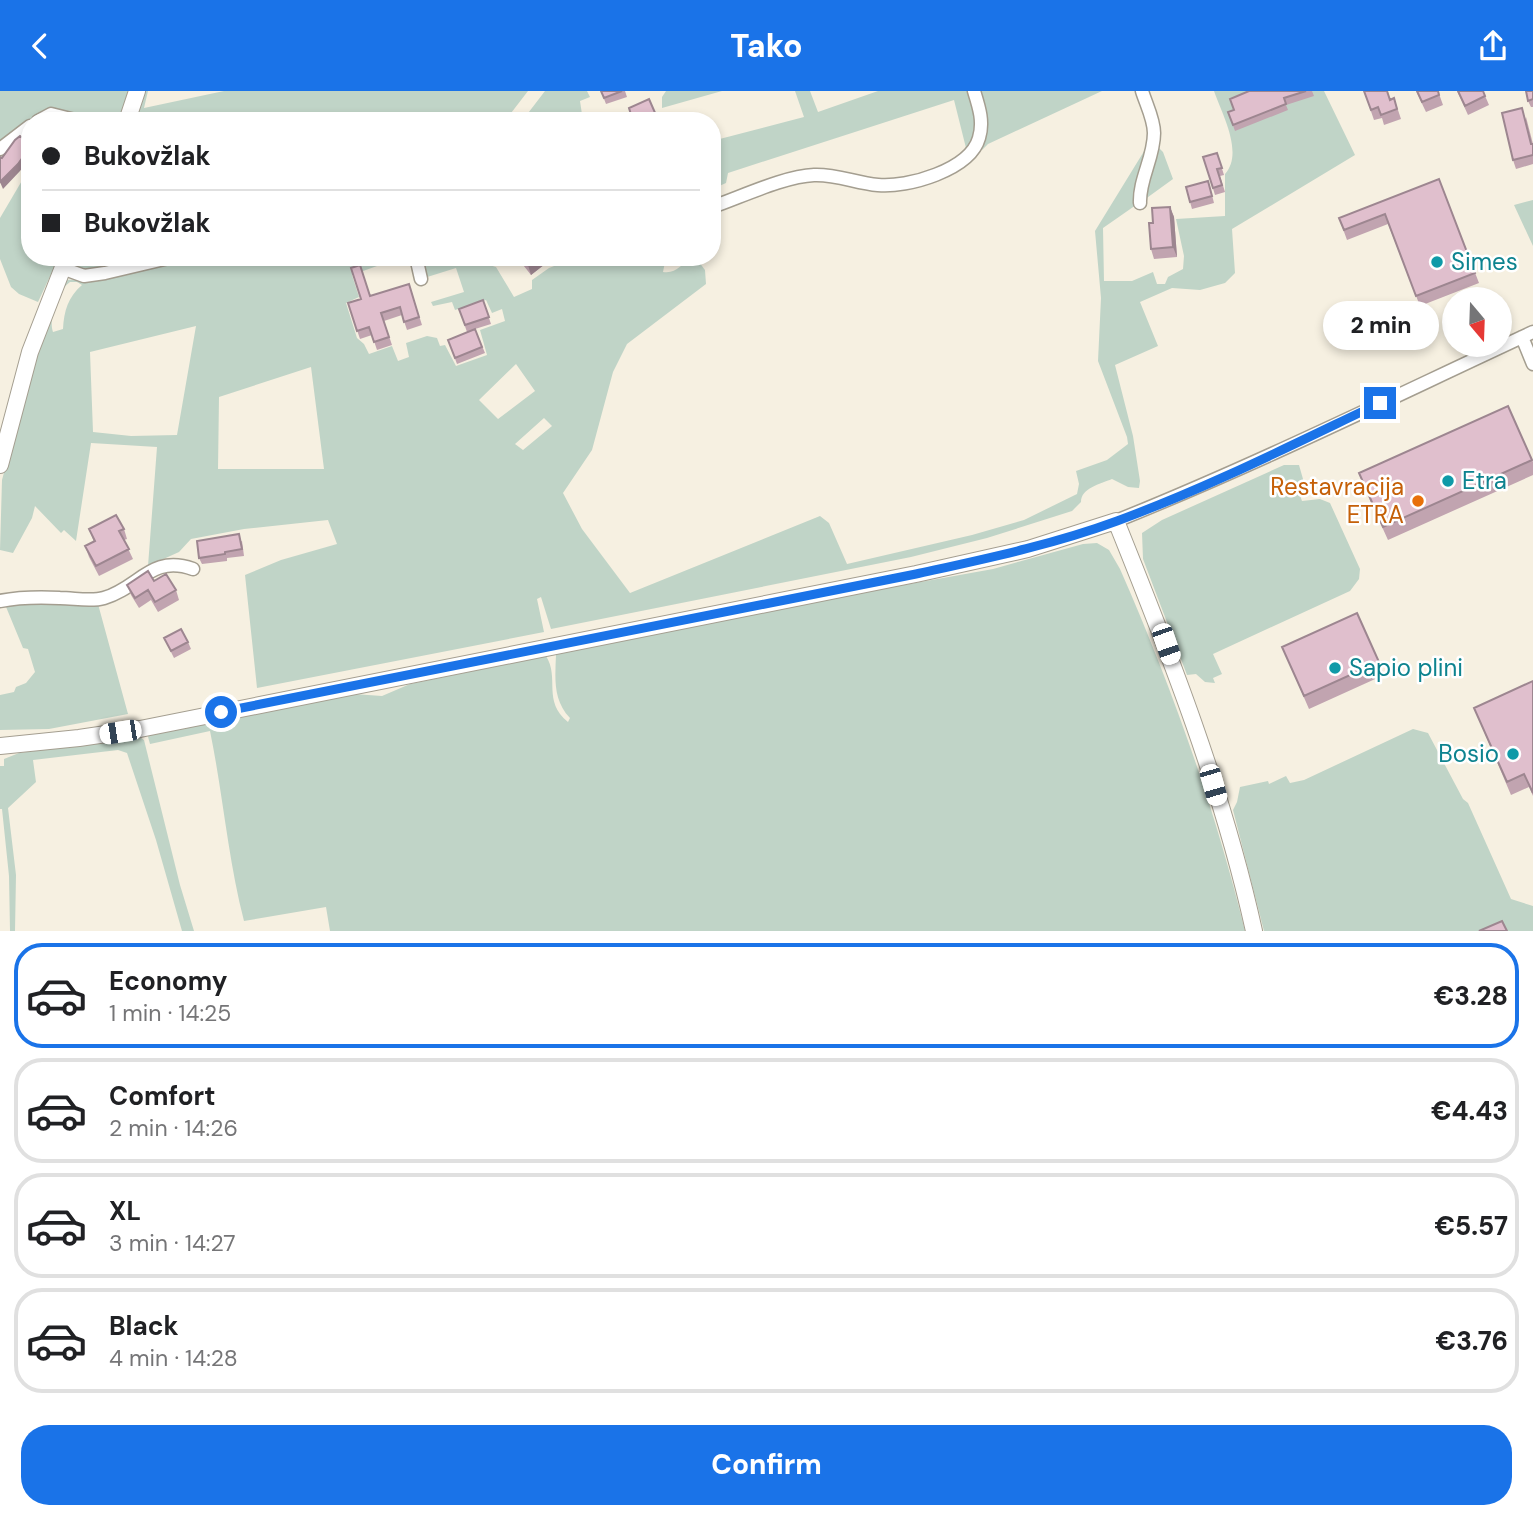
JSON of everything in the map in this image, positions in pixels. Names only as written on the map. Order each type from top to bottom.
[{"type":"main road","points":[[130,112],[137,91]]},
{"type":"main road","points":[[0,465],[30,352],[64,266]]},
{"type":"main road","points":[[0,746],[140,729],[916,574],[1028,549],[1116,521],[1166,644],[1206,762],[1254,931]]},
{"type":"street","points":[[721,204],[788,180],[812,175],[895,186],[927,178],[965,157],[976,146],[982,121],[974,91]]},
{"type":"street","points":[[1140,203],[1140,189],[1150,159],[1154,133],[1142,91]]},
{"type":"street","points":[[0,149],[21,133]]},
{"type":"street","points":[[69,266],[83,276],[106,274],[138,266]]},
{"type":"street","points":[[417,266],[421,279]]},
{"type":"street","points":[[1116,521],[1175,498],[1528,334],[1533,364]]},
{"type":"street","points":[[0,600],[21,597],[98,600],[111,596],[151,570],[169,564],[193,569]]},
{"type":"green space","points":[[0,91],[128,91],[122,112],[21,112],[21,127],[0,144]]},
{"type":"green space","points":[[144,91],[148,91],[144,108],[224,91],[528,91],[512,112],[138,112]]},
{"type":"green space","points":[[545,91],[587,91],[590,97],[580,101],[582,112],[529,112]]},
{"type":"green space","points":[[666,91],[722,91],[662,108],[662,97]]},
{"type":"green space","points":[[795,91],[810,91],[818,112],[878,91],[972,91],[979,119],[967,152],[954,100],[728,173],[726,183],[721,185],[721,139],[804,117]]},
{"type":"green space","points":[[977,91],[1102,91],[988,144],[982,150],[979,146]]},
{"type":"green space","points":[[1214,91],[1324,91],[1355,155],[1232,229],[1235,273],[1225,283],[1200,290],[1172,288],[1140,302],[1158,346],[1115,365],[1133,436],[1139,488],[1128,487],[1112,479],[1084,493],[1081,502],[1072,511],[987,538],[911,557],[551,629],[541,597],[537,599],[544,632],[257,688],[245,575],[281,560],[337,544],[328,520],[244,529],[191,539],[179,552],[148,566],[157,447],[91,443],[76,541],[64,530],[61,533],[35,506],[32,518],[13,553],[0,550],[2,480],[39,342],[63,280],[85,279],[142,266],[377,266],[352,275],[359,297],[346,303],[357,338],[369,354],[392,346],[398,361],[409,357],[406,343],[427,336],[437,338],[440,346],[445,345],[456,366],[487,355],[480,330],[505,321],[502,309],[492,313],[486,300],[455,310],[452,302],[433,306],[431,302],[464,292],[456,268],[424,278],[421,266],[496,267],[514,297],[532,289],[532,280],[554,266],[664,266],[663,272],[668,272],[680,266],[702,266],[706,284],[627,344],[613,372],[592,450],[563,493],[582,529],[630,593],[820,516],[829,523],[847,564],[1024,520],[1077,494],[1079,484],[1076,471],[1107,460],[1128,444],[1098,361],[1101,298],[1095,231],[1146,148],[1148,137],[1148,157],[1134,192],[1136,205],[1103,228],[1104,281],[1132,281],[1153,272],[1157,284],[1165,284],[1168,277],[1183,269],[1184,256],[1176,219],[1225,216],[1225,174],[1232,155],[1226,122]],"holes":[[[70,282],[82,285],[73,294],[68,305],[63,329],[53,332],[53,312],[58,298]],[[196,326],[177,435],[131,436],[93,432],[90,352]],[[516,364],[535,391],[498,419],[479,400]],[[311,367],[324,469],[218,469],[219,397]],[[544,418],[552,426],[523,450],[515,444]]]},
{"type":"green space","points":[[1158,147],[1163,152],[1173,179],[1144,200]]},
{"type":"green space","points":[[21,182],[21,266],[55,266],[38,302],[19,294],[11,287],[0,259],[0,218]]},
{"type":"green space","points":[[1533,200],[1533,246],[1514,205]]},
{"type":"green space","points":[[73,266],[125,266],[105,271],[74,269]]},
{"type":"green space","points":[[1284,465],[1299,465],[1305,486],[1298,490],[1302,501],[1320,499],[1330,503],[1360,569],[1359,579],[1350,591],[1213,654],[1222,674],[1213,678],[1215,683],[1205,682],[1196,674],[1187,675],[1143,559],[1142,533],[1162,520]]},
{"type":"green space","points":[[1097,543],[1109,550],[1120,569],[1157,657],[1206,793],[1245,931],[330,931],[326,907],[244,921],[210,731],[150,744],[148,737],[354,694],[382,696],[410,684],[546,656],[552,673],[553,698],[560,714],[568,722],[570,718],[560,704],[556,689],[556,655],[559,653],[787,606],[993,569],[1083,544]]},
{"type":"green space","points":[[4,602],[98,604],[128,714],[49,729],[0,730],[0,695],[14,692],[16,687],[26,683],[35,672],[28,649],[23,648]]},
{"type":"green space","points":[[1413,729],[1428,733],[1463,799],[1468,803],[1511,899],[1533,906],[1533,931],[1264,931],[1233,810],[1240,787],[1268,781],[1269,784],[1286,776],[1290,783],[1304,780]]},
{"type":"green space","points":[[140,737],[144,740],[194,931],[182,931],[127,753],[118,750],[33,760],[36,782],[8,808],[16,875],[15,931],[10,931],[9,876],[0,809],[0,766],[4,766],[4,759],[19,753]]},
{"type":"building","points":[[601,91],[622,91],[604,98]]},
{"type":"building","points":[[1249,91],[1306,91],[1284,98],[1286,104],[1233,125],[1228,112],[1234,110],[1230,99]]},
{"type":"building","points":[[1364,91],[1387,91],[1390,100],[1394,98],[1397,109],[1381,115],[1378,107],[1371,110]]},
{"type":"building","points":[[1417,91],[1438,91],[1439,95],[1422,102]]},
{"type":"building","points":[[1458,91],[1483,91],[1485,96],[1465,106]]},
{"type":"building","points":[[1526,91],[1533,91],[1533,99],[1528,101]]},
{"type":"building","points":[[649,99],[655,112],[630,112],[629,108]]},
{"type":"building","points":[[1522,108],[1533,144],[1533,155],[1513,160],[1502,113]]},
{"type":"building","points":[[20,136],[21,160],[0,182],[0,157],[2,158]]},
{"type":"building","points":[[1217,153],[1222,168],[1217,169],[1222,185],[1213,188],[1203,157]]},
{"type":"building","name":"Simes","points":[[1439,179],[1475,273],[1416,296],[1385,214],[1344,230],[1339,218]]},
{"type":"building","points":[[1208,181],[1212,196],[1190,202],[1186,187]]},
{"type":"building","points":[[1170,207],[1173,247],[1151,249],[1149,223],[1153,223],[1152,208]]},
{"type":"building","points":[[360,266],[370,296],[409,284],[419,317],[404,322],[400,307],[381,313],[389,337],[374,342],[369,327],[357,331],[348,303],[361,299],[351,268]]},
{"type":"building","points":[[483,300],[489,317],[465,325],[459,309]]},
{"type":"building","points":[[475,329],[482,347],[455,358],[448,340]]},
{"type":"building","name":"Etra","points":[[1508,406],[1532,460],[1383,527],[1359,473]]},
{"type":"building","points":[[116,515],[124,529],[119,531],[129,549],[96,566],[85,546],[95,541],[89,529]]},
{"type":"building","points":[[239,534],[242,549],[199,558],[197,541]]},
{"type":"building","points":[[148,571],[154,581],[166,574],[176,590],[155,602],[148,590],[135,598],[127,585]]},
{"type":"building","name":"Sapio plini","points":[[1357,613],[1379,662],[1304,696],[1282,647]]},
{"type":"building","points":[[181,629],[188,642],[171,651],[164,638]]},
{"type":"building","name":"Bosio","points":[[1533,681],[1533,793],[1524,774],[1507,782],[1474,708]]},
{"type":"building","points":[[1502,921],[1507,931],[1479,931]]},
{"type":"place","name":"Simes","points":[[1437,262]]},
{"type":"place","name":"Etra","points":[[1448,481]]},
{"type":"place","name":"Restavracija ETRA","points":[[1418,501]]},
{"type":"place","name":"Sapio plini","points":[[1335,668]]},
{"type":"place","name":"Bosio","points":[[1513,754]]},
{"type":"route","points":[[221,712],[916,574],[1028,549],[1116,521],[1175,498],[1380,403]]}]
